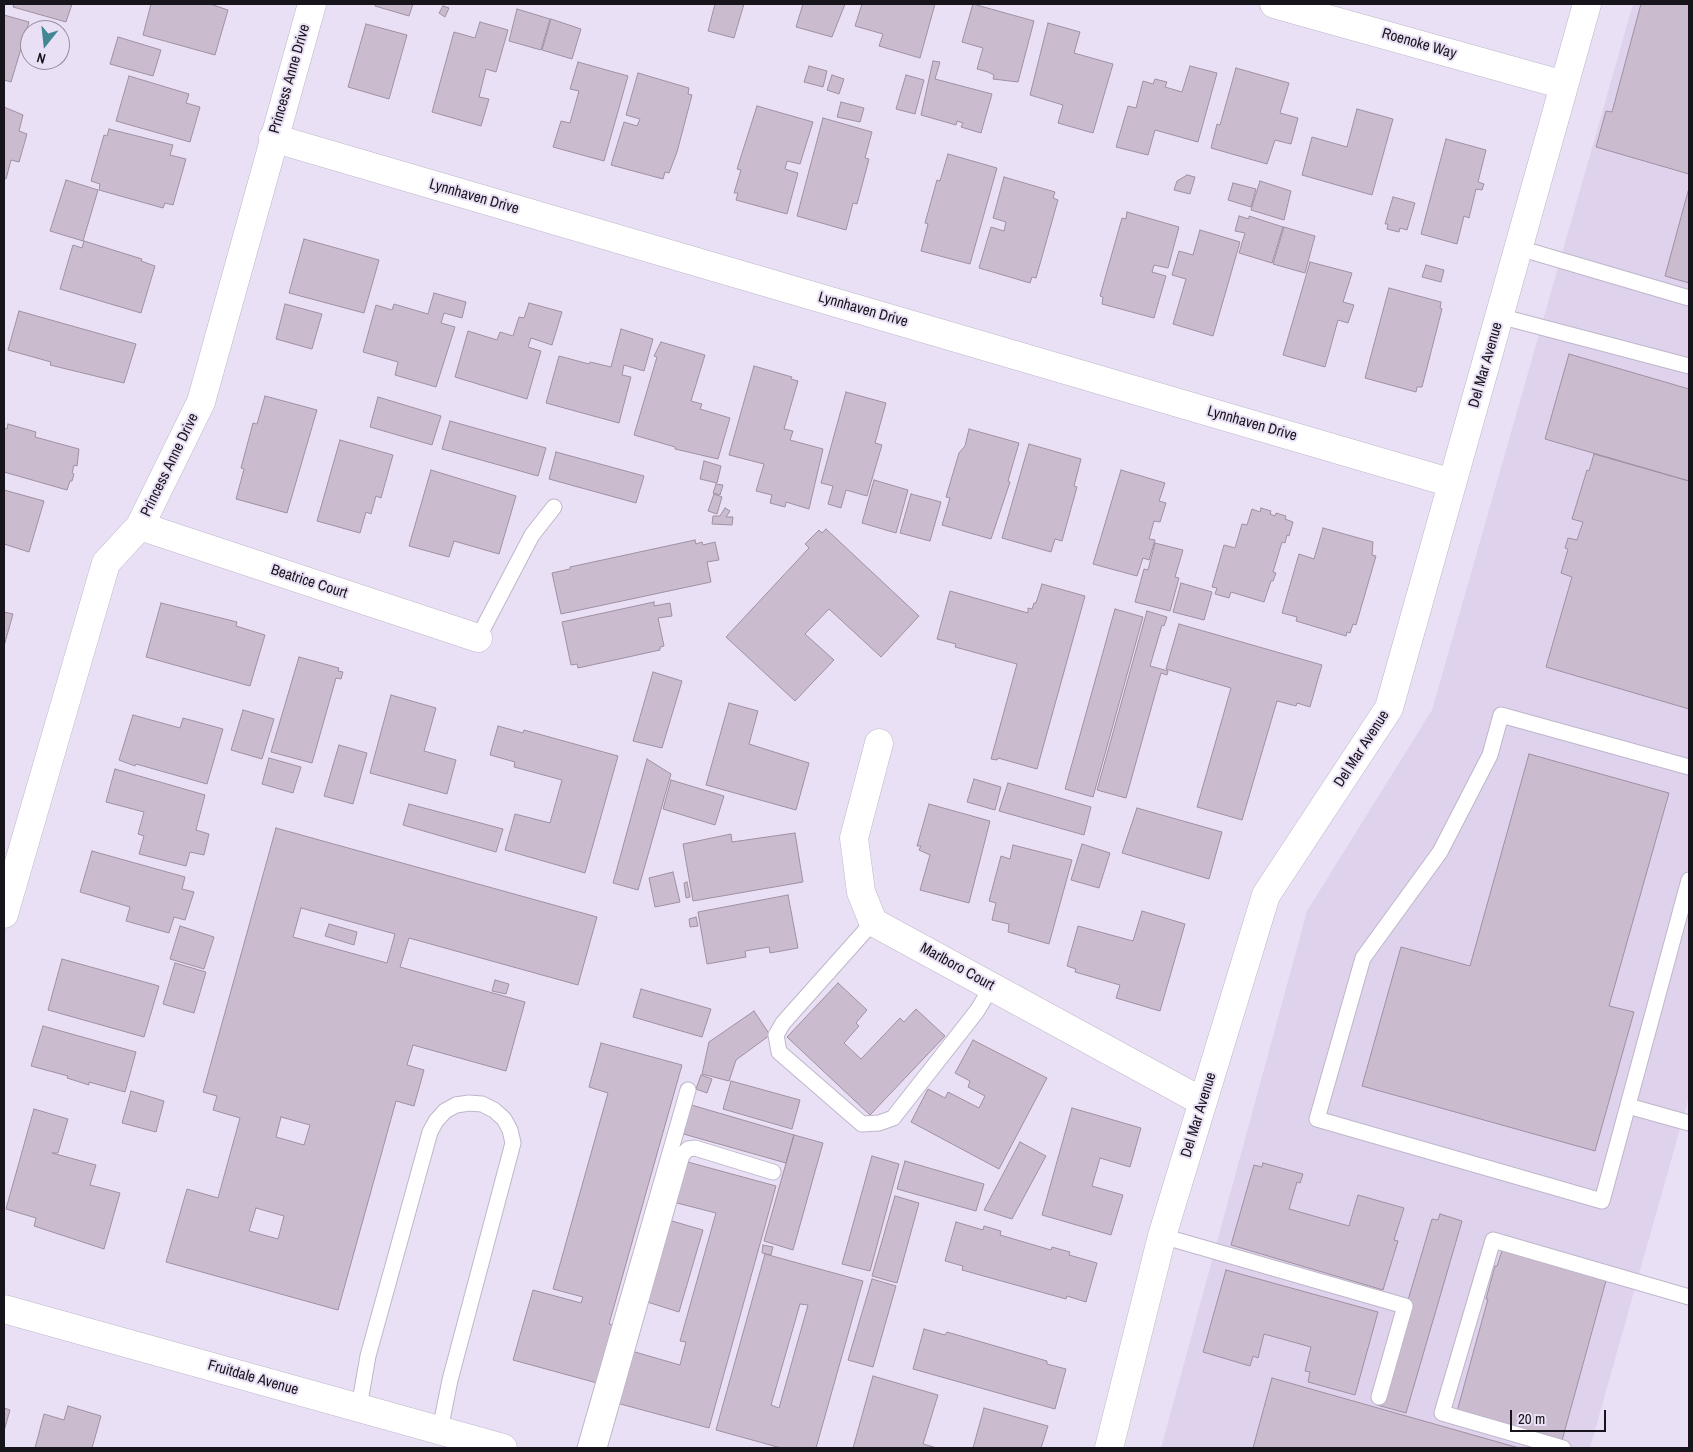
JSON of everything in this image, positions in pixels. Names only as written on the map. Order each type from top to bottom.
[{"type":"street","name":"Princess Anne Drive","points":[[4,914],[106,563],[140,526],[200,402],[312,4]]},
{"type":"street","name":"Roenoke Way","points":[[1274,4],[1564,85]]},
{"type":"street","name":"Del Mar Avenue","points":[[1109,1448],[1162,1236],[1266,895],[1389,708],[1587,4]]},
{"type":"street","name":"Lynnhaven Drive","points":[[273,138],[1452,483]]},
{"type":"street","name":"Beatrice Court","points":[[140,526],[478,638]]},
{"type":"street","points":[[873,922],[861,892],[854,838],[880,743]]},
{"type":"street","name":"Marlboro Court","points":[[873,922],[1203,1102]]},
{"type":"street","name":"Fruitdale Avenue","points":[[4,1309],[503,1448]]},
{"type":"lane","points":[[1519,248],[1689,298]]},
{"type":"lane","points":[[1499,316],[1689,366]]},
{"type":"lane","points":[[478,638],[532,536],[554,507]]},
{"type":"lane","points":[[1689,767],[1501,715],[1490,755],[1440,852],[1363,958],[1317,1119],[1602,1201],[1628,1106],[1684,920],[1689,880]]},
{"type":"lane","points":[[873,922],[783,1023],[776,1035],[779,1052],[862,1124],[878,1123],[893,1118],[977,1011],[992,986]]},
{"type":"lane","points":[[585,1448],[688,1090]]},
{"type":"lane","points":[[359,1408],[368,1356],[430,1132],[445,1111],[463,1104],[482,1104],[494,1110],[504,1119],[510,1130],[513,1143],[450,1380],[440,1430]]},
{"type":"lane","points":[[1628,1106],[1689,1123]]},
{"type":"lane","points":[[599,1448],[682,1155],[688,1149],[694,1148],[773,1172]]},
{"type":"lane","points":[[1162,1236],[1405,1306],[1379,1397]]},
{"type":"lane","points":[[1562,1448],[1442,1413],[1493,1240],[1689,1297]]},
{"type":"shaded area","points":[[1633,4],[1689,4],[1689,1097],[1590,1448],[1161,1448],[1307,911],[1432,710]]},
{"type":"building","points":[[14,4],[72,4],[67,20],[59,20],[13,7]]},
{"type":"building","points":[[151,4],[210,4],[228,10],[215,55],[143,35]]},
{"type":"building","points":[[376,4],[413,4],[409,16],[375,6]]},
{"type":"building","points":[[715,4],[744,4],[734,38],[708,31]]},
{"type":"building","points":[[803,4],[845,4],[832,37],[796,27]]},
{"type":"building","points":[[862,4],[935,4],[920,58],[879,46],[883,34],[855,26]]},
{"type":"building","points":[[973,4],[1034,21],[1018,82],[993,79],[994,75],[977,69],[983,48],[962,42]]},
{"type":"building","points":[[1641,4],[1689,4],[1689,174],[1596,147],[1606,111],[1612,112]]},
{"type":"building","points":[[443,6],[449,8],[445,17],[439,13]]},
{"type":"building","points":[[517,9],[550,19],[541,50],[509,41]]},
{"type":"building","points":[[4,15],[22,20],[20,20],[20,52],[11,82],[4,80]]},
{"type":"building","points":[[551,19],[581,29],[572,59],[542,50]]},
{"type":"building","points":[[480,22],[508,30],[496,72],[486,69],[479,97],[489,99],[481,126],[432,112],[454,32],[475,38]]},
{"type":"building","points":[[1048,23],[1080,32],[1074,53],[1113,64],[1093,133],[1058,123],[1063,105],[1030,95]]},
{"type":"building","points":[[366,24],[407,35],[389,99],[348,87]]},
{"type":"building","points":[[118,37],[161,50],[153,76],[110,64]]},
{"type":"building","points":[[933,61],[940,62],[935,79],[992,94],[981,133],[961,127],[963,123],[957,121],[956,125],[921,115]]},
{"type":"building","points":[[578,62],[628,76],[604,161],[553,147],[561,121],[570,123],[579,91],[570,89]]},
{"type":"building","points":[[809,66],[827,71],[823,87],[804,82]]},
{"type":"building","points":[[1190,66],[1217,73],[1198,142],[1155,130],[1148,155],[1116,147],[1128,106],[1136,108],[1143,81],[1153,84],[1155,79],[1167,82],[1165,87],[1182,92]]},
{"type":"building","points":[[1236,68],[1289,83],[1280,113],[1298,118],[1291,144],[1275,140],[1267,164],[1211,148],[1217,124],[1220,125]]},
{"type":"building","points":[[638,73],[689,88],[688,94],[692,95],[677,152],[669,173],[665,172],[663,179],[611,165],[624,122],[637,126],[640,119],[626,115]]},
{"type":"building","points":[[832,75],[844,79],[839,94],[827,90]]},
{"type":"building","points":[[906,75],[924,80],[915,114],[896,109]]},
{"type":"building","points":[[129,76],[189,94],[186,103],[200,107],[190,142],[116,121]]},
{"type":"building","points":[[841,102],[864,108],[860,122],[837,117]]},
{"type":"building","points":[[757,106],[813,122],[800,164],[787,161],[785,169],[798,173],[787,214],[736,200],[738,193],[734,193],[741,170],[737,169]]},
{"type":"building","points":[[4,107],[23,115],[19,131],[27,134],[19,162],[11,160],[6,179],[4,178]]},
{"type":"building","points":[[1357,109],[1393,119],[1372,195],[1302,175],[1312,137],[1347,147]]},
{"type":"building","points":[[823,118],[872,132],[865,158],[869,159],[857,204],[853,203],[846,230],[797,216]]},
{"type":"building","points":[[109,129],[173,145],[170,155],[186,159],[173,205],[165,203],[163,208],[99,190],[100,184],[91,181],[104,135],[107,136]]},
{"type":"building","points":[[1446,139],[1486,150],[1478,182],[1484,184],[1482,190],[1476,189],[1469,218],[1464,216],[1457,244],[1421,234]]},
{"type":"building","points":[[948,154],[997,168],[970,264],[921,251],[928,224],[925,223],[937,180],[940,181]]},
{"type":"building","points":[[1187,175],[1195,177],[1190,194],[1174,190],[1177,181]]},
{"type":"building","points":[[1004,177],[1055,192],[1053,198],[1058,200],[1036,278],[1032,277],[1030,283],[979,268],[991,227],[1004,231],[1006,222],[993,218]]},
{"type":"building","points":[[66,180],[98,190],[83,241],[50,231]]},
{"type":"building","points":[[1260,181],[1291,191],[1284,220],[1251,210]]},
{"type":"building","points":[[1233,183],[1256,189],[1251,207],[1228,200]]},
{"type":"building","points":[[1689,188],[1689,283],[1665,276]]},
{"type":"building","points":[[1393,197],[1415,203],[1407,230],[1400,228],[1399,232],[1387,229],[1388,224],[1385,224]]},
{"type":"building","points":[[1127,212],[1179,227],[1168,268],[1154,265],[1152,272],[1166,276],[1154,318],[1102,304],[1103,297],[1100,296],[1122,218],[1126,219]]},
{"type":"building","points":[[1239,216],[1249,219],[1249,216],[1283,227],[1272,263],[1239,253],[1245,233],[1235,231]]},
{"type":"building","points":[[1284,227],[1315,236],[1305,273],[1273,264]]},
{"type":"building","points":[[1200,230],[1240,242],[1213,336],[1173,324],[1186,279],[1172,275],[1179,251],[1193,255]]},
{"type":"building","points":[[304,239],[379,260],[364,313],[289,293]]},
{"type":"building","points":[[84,241],[142,259],[141,261],[155,266],[141,313],[60,289],[73,245],[82,248]]},
{"type":"building","points":[[1310,262],[1352,273],[1343,302],[1354,305],[1348,323],[1338,320],[1325,367],[1283,355]]},
{"type":"building","points":[[1426,265],[1444,270],[1441,282],[1422,277]]},
{"type":"building","points":[[1389,288],[1441,302],[1440,308],[1442,309],[1422,387],[1417,387],[1416,392],[1365,378]]},
{"type":"building","points":[[434,293],[466,302],[462,318],[444,313],[441,323],[455,327],[436,387],[395,375],[398,362],[363,352],[376,305],[392,310],[394,304],[428,314]]},
{"type":"building","points":[[529,303],[562,312],[552,345],[531,338],[528,347],[541,351],[527,399],[455,377],[468,331],[497,340],[500,332],[513,336],[519,317],[524,318]]},
{"type":"building","points":[[285,304],[322,314],[312,349],[276,339]]},
{"type":"building","points":[[19,311],[136,344],[124,383],[50,365],[51,362],[8,350]]},
{"type":"building","points":[[621,329],[653,339],[644,371],[624,365],[622,375],[631,377],[619,423],[546,403],[559,356],[589,364],[590,362],[611,367]]},
{"type":"building","points":[[661,342],[705,355],[691,401],[702,404],[700,409],[730,418],[718,459],[675,449],[675,447],[634,435],[657,357],[654,356]]},
{"type":"building","points":[[1569,354],[1689,389],[1689,481],[1545,439]]},
{"type":"building","points":[[754,366],[792,377],[791,379],[798,381],[784,429],[793,431],[790,440],[823,449],[809,509],[786,502],[785,507],[770,503],[772,495],[756,491],[764,464],[729,455]]},
{"type":"building","points":[[846,392],[886,403],[875,443],[882,445],[867,496],[846,490],[841,508],[828,504],[833,486],[821,483]]},
{"type":"building","points":[[265,396],[317,410],[287,513],[236,499],[244,469],[241,468],[253,423],[257,424]]},
{"type":"building","points":[[378,397],[441,416],[432,445],[370,427]]},
{"type":"building","points":[[450,421],[546,448],[538,476],[442,449]]},
{"type":"building","points":[[8,424],[36,432],[35,437],[79,449],[77,466],[74,465],[72,473],[74,474],[67,490],[4,472],[4,428],[7,429]]},
{"type":"building","points":[[969,429],[1019,443],[1008,481],[1010,482],[991,539],[942,525],[950,498],[946,497],[959,453],[965,446]]},
{"type":"building","points":[[340,440],[393,455],[381,498],[376,496],[371,514],[366,512],[360,533],[317,521]]},
{"type":"building","points":[[1029,444],[1081,459],[1074,486],[1077,487],[1062,541],[1055,539],[1051,552],[1002,538]]},
{"type":"building","points":[[556,452],[644,476],[636,503],[549,479]]},
{"type":"building","points":[[1594,454],[1689,481],[1689,709],[1546,667],[1572,577],[1561,573],[1568,549],[1565,548],[1568,538],[1577,540],[1583,522],[1572,519],[1587,470],[1589,471]]},
{"type":"building","points":[[704,461],[721,466],[717,483],[700,479]]},
{"type":"building","points":[[431,470],[516,496],[499,554],[454,541],[449,557],[409,546]]},
{"type":"building","points":[[1121,470],[1165,483],[1159,501],[1166,503],[1160,522],[1154,521],[1149,539],[1155,540],[1149,560],[1143,558],[1137,576],[1093,564]]},
{"type":"building","points":[[874,480],[908,490],[896,533],[862,523]]},
{"type":"building","points":[[716,484],[723,485],[720,495],[713,493]]},
{"type":"building","points":[[4,490],[44,501],[29,552],[4,544]]},
{"type":"building","points":[[714,494],[722,497],[717,514],[708,511]]},
{"type":"building","points":[[911,494],[941,502],[930,541],[900,533]]},
{"type":"building","points":[[725,508],[730,511],[726,517],[733,517],[732,525],[712,524],[713,516],[720,516]]},
{"type":"building","points":[[1261,508],[1271,511],[1270,514],[1275,516],[1276,513],[1286,516],[1285,519],[1293,522],[1289,536],[1287,535],[1285,543],[1282,542],[1273,572],[1276,573],[1273,581],[1271,581],[1264,602],[1231,592],[1229,598],[1215,594],[1217,588],[1212,587],[1224,545],[1235,548],[1242,524],[1247,525],[1252,509],[1260,512]]},
{"type":"building","points":[[1323,528],[1373,542],[1372,555],[1376,556],[1356,625],[1353,624],[1350,633],[1347,632],[1346,636],[1296,621],[1297,617],[1282,613],[1299,554],[1314,559]]},
{"type":"building","points":[[826,529],[919,616],[881,657],[829,609],[805,634],[834,660],[795,701],[726,637],[809,548],[805,544],[819,530],[822,533]]},
{"type":"building","points":[[695,540],[696,544],[702,542],[703,545],[715,542],[719,560],[707,562],[711,582],[561,614],[552,573],[570,569],[570,567]]},
{"type":"building","points":[[1155,543],[1183,550],[1175,577],[1179,578],[1170,611],[1135,602],[1144,569],[1148,570]]},
{"type":"building","points":[[1181,583],[1212,592],[1204,620],[1173,612]]},
{"type":"building","points":[[1042,584],[1085,596],[1037,769],[998,758],[997,760],[991,759],[1017,664],[955,647],[956,644],[937,639],[950,591],[1028,613],[1028,608],[1032,609],[1034,603],[1036,603]]},
{"type":"building","points":[[654,602],[654,606],[670,603],[672,616],[658,618],[664,646],[660,647],[660,650],[578,668],[577,664],[571,665],[562,622]]},
{"type":"building","points":[[161,603],[237,622],[236,626],[265,635],[250,686],[146,657]]},
{"type":"building","points":[[1115,609],[1143,617],[1093,797],[1065,789]]},
{"type":"building","points":[[1147,611],[1167,617],[1164,626],[1162,625],[1150,666],[1168,671],[1167,675],[1161,673],[1126,798],[1097,790]]},
{"type":"building","points":[[4,612],[13,614],[4,646]]},
{"type":"building","points":[[1179,624],[1322,665],[1310,707],[1297,703],[1296,706],[1277,701],[1242,820],[1197,807],[1231,688],[1166,669]]},
{"type":"building","points":[[299,657],[339,668],[338,671],[343,672],[341,679],[336,678],[312,763],[271,752]]},
{"type":"building","points":[[653,672],[682,681],[662,748],[633,741]]},
{"type":"building","points":[[391,695],[436,708],[424,751],[456,760],[447,794],[370,773]]},
{"type":"building","points":[[729,703],[758,711],[749,744],[809,763],[796,810],[706,785]]},
{"type":"building","points":[[243,710],[274,719],[262,759],[231,750]]},
{"type":"building","points":[[133,715],[180,728],[183,718],[223,729],[207,784],[136,764],[135,766],[119,760]]},
{"type":"building","points":[[498,726],[523,733],[524,730],[618,756],[585,873],[505,850],[515,814],[550,823],[562,780],[514,767],[515,762],[490,755]]},
{"type":"building","points":[[339,745],[367,753],[353,804],[324,796]]},
{"type":"building","points":[[1529,754],[1669,793],[1609,1006],[1634,1012],[1595,1151],[1362,1086],[1401,947],[1470,966]]},
{"type":"building","points":[[269,758],[301,767],[293,793],[262,784]]},
{"type":"building","points":[[647,759],[671,774],[638,890],[613,883]]},
{"type":"building","points":[[115,769],[205,795],[196,830],[209,834],[204,855],[190,852],[186,866],[139,854],[144,836],[138,834],[144,812],[106,802]]},
{"type":"building","points":[[974,779],[1001,787],[995,810],[967,802]]},
{"type":"building","points":[[671,780],[724,796],[715,825],[663,809]]},
{"type":"building","points":[[1008,783],[1091,807],[1084,835],[999,811]]},
{"type":"building","points":[[409,804],[503,829],[496,852],[403,825]]},
{"type":"building","points":[[929,804],[990,821],[969,903],[920,890],[930,855],[919,850],[921,846],[917,846]]},
{"type":"building","points":[[1137,808],[1222,832],[1209,879],[1122,853]]},
{"type":"building","points":[[276,828],[597,917],[578,985],[409,938],[400,967],[525,1002],[506,1071],[413,1045],[407,1065],[424,1070],[414,1106],[396,1101],[338,1310],[166,1262],[187,1189],[218,1198],[240,1118],[213,1110],[217,1096],[203,1092]],"holes":[[[301,908],[395,934],[387,963],[293,937]],[[281,1117],[310,1125],[304,1145],[276,1137]],[[256,1208],[284,1216],[278,1239],[249,1231]]]},
{"type":"building","points":[[795,833],[803,882],[693,901],[683,844],[731,834],[732,842]]},
{"type":"building","points":[[1082,844],[1110,853],[1099,888],[1071,880]]},
{"type":"building","points":[[1013,845],[1072,860],[1049,944],[1008,932],[1009,924],[992,920],[996,903],[989,901],[1001,856],[1010,859]]},
{"type":"building","points":[[92,851],[185,877],[182,889],[194,892],[185,920],[174,917],[169,933],[126,921],[130,907],[80,892]]},
{"type":"building","points":[[673,872],[680,902],[655,907],[649,878]]},
{"type":"building","points":[[687,882],[690,897],[686,898],[684,883]]},
{"type":"building","points":[[788,895],[798,948],[770,953],[769,947],[745,951],[746,957],[707,964],[698,912]]},
{"type":"building","points":[[1142,911],[1185,924],[1160,1011],[1116,998],[1120,985],[1075,972],[1076,969],[1067,966],[1078,926],[1133,941]]},
{"type":"building","points":[[696,917],[698,926],[690,927],[689,919]]},
{"type":"building","points":[[329,924],[357,932],[354,945],[325,936]]},
{"type":"building","points":[[180,926],[214,937],[204,969],[170,959]]},
{"type":"building","points":[[62,959],[159,986],[144,1037],[48,1010]]},
{"type":"building","points":[[175,963],[206,972],[194,1013],[163,1004]]},
{"type":"building","points":[[495,980],[509,984],[506,994],[492,991]]},
{"type":"building","points":[[838,983],[867,1010],[856,1023],[859,1026],[844,1043],[861,1059],[900,1018],[904,1022],[916,1009],[945,1036],[870,1115],[787,1037]]},
{"type":"building","points":[[641,989],[711,1009],[702,1037],[633,1017]]},
{"type":"building","points":[[754,1011],[770,1035],[736,1060],[729,1081],[702,1074],[709,1042]]},
{"type":"building","points":[[43,1026],[136,1052],[125,1092],[89,1082],[89,1085],[67,1078],[68,1076],[31,1066]]},
{"type":"building","points":[[973,1040],[1047,1078],[999,1169],[911,1122],[928,1089],[945,1098],[948,1092],[979,1108],[985,1096],[968,1087],[970,1081],[955,1073]]},
{"type":"building","points":[[601,1043],[682,1065],[609,1324],[613,1325],[597,1383],[513,1360],[533,1290],[581,1303],[583,1297],[553,1289],[608,1093],[589,1087]]},
{"type":"building","points":[[701,1075],[712,1079],[707,1093],[696,1089]]},
{"type":"building","points":[[731,1081],[800,1100],[792,1129],[723,1109]]},
{"type":"building","points":[[131,1091],[164,1101],[156,1132],[122,1123]]},
{"type":"building","points":[[688,1104],[794,1135],[786,1163],[680,1133]]},
{"type":"building","points":[[1072,1108],[1141,1128],[1130,1167],[1100,1158],[1092,1186],[1123,1195],[1111,1235],[1042,1215]]},
{"type":"building","points":[[34,1109],[68,1119],[58,1153],[52,1153],[96,1165],[90,1185],[120,1193],[104,1249],[34,1226],[36,1218],[6,1209]]},
{"type":"building","points":[[794,1135],[823,1143],[793,1250],[764,1241]]},
{"type":"building","points":[[1020,1142],[1046,1156],[1012,1219],[984,1210]]},
{"type":"building","points":[[872,1156],[899,1164],[870,1271],[842,1264]]},
{"type":"building","points":[[684,1161],[776,1186],[709,1428],[613,1402],[628,1350],[680,1365],[686,1342],[680,1341],[716,1213],[673,1202]]},
{"type":"building","points":[[905,1161],[984,1184],[976,1211],[897,1189]]},
{"type":"building","points":[[1263,1163],[1303,1174],[1300,1183],[1297,1182],[1289,1209],[1349,1226],[1358,1195],[1404,1208],[1394,1240],[1398,1241],[1383,1290],[1231,1245],[1254,1165],[1262,1167]]},
{"type":"building","points":[[895,1196],[919,1203],[897,1283],[872,1276]]},
{"type":"building","points":[[1440,1214],[1462,1221],[1406,1413],[1377,1405],[1432,1219],[1438,1220]]},
{"type":"building","points":[[665,1219],[703,1230],[679,1312],[641,1300]]},
{"type":"building","points":[[956,1222],[983,1230],[984,1226],[1001,1231],[1000,1235],[1051,1250],[1052,1247],[1070,1252],[1069,1255],[1097,1263],[1086,1302],[1067,1296],[1066,1299],[962,1270],[963,1266],[945,1261]]},
{"type":"building","points":[[763,1245],[773,1247],[771,1255],[762,1253]]},
{"type":"building","points":[[1503,1248],[1607,1277],[1561,1444],[1456,1415],[1488,1299],[1486,1299],[1495,1266],[1497,1266]]},
{"type":"building","points":[[765,1254],[863,1281],[816,1448],[781,1448],[716,1430]],"holes":[[[800,1304],[808,1305],[779,1408],[771,1405]]]},
{"type":"building","points":[[1226,1270],[1378,1312],[1355,1395],[1308,1382],[1310,1372],[1305,1371],[1311,1347],[1264,1334],[1258,1358],[1253,1356],[1250,1366],[1203,1352]]},
{"type":"building","points":[[872,1279],[896,1286],[873,1367],[848,1360]]},
{"type":"building","points":[[924,1329],[945,1335],[947,1332],[1047,1361],[1047,1364],[1066,1369],[1055,1409],[913,1369]]},
{"type":"building","points":[[873,1376],[938,1395],[923,1444],[937,1448],[853,1448]]},
{"type":"building","points":[[1272,1378],[1519,1448],[1253,1448]]},
{"type":"building","points":[[68,1406],[101,1416],[92,1448],[35,1448],[44,1414],[64,1420]]},
{"type":"building","points":[[4,1408],[10,1410],[4,1431]]},
{"type":"building","points":[[984,1408],[1048,1426],[1041,1448],[973,1448]]}]
